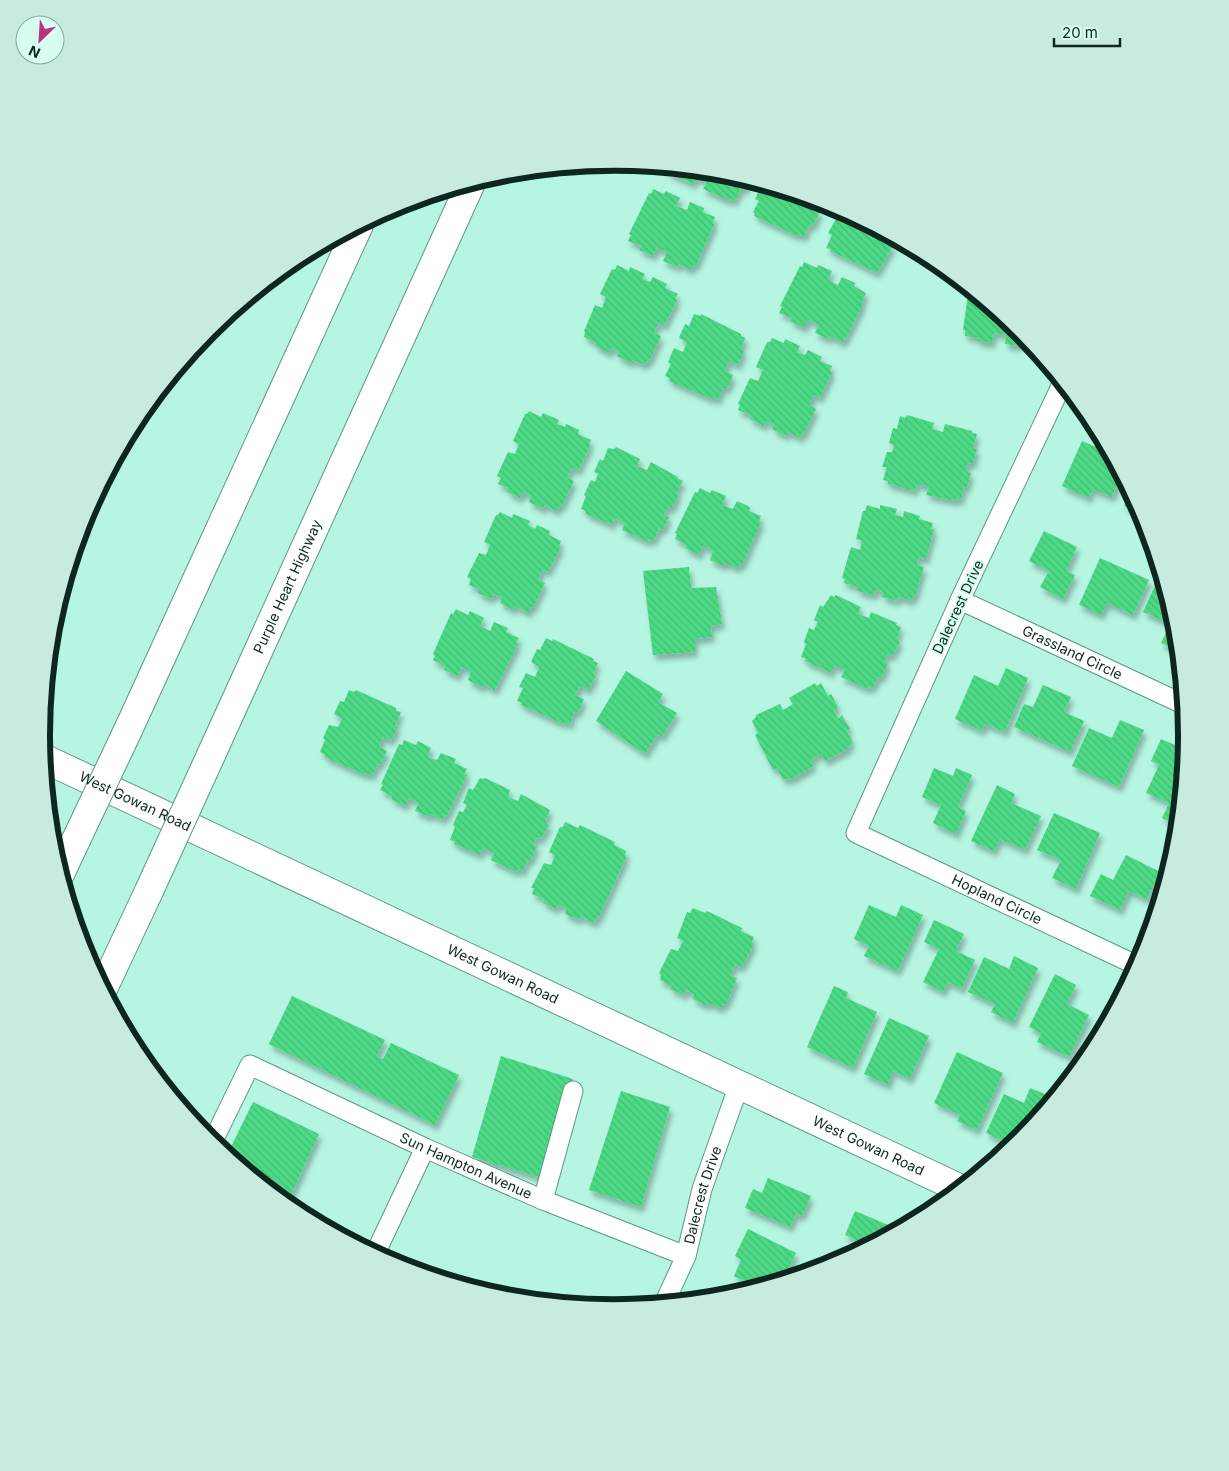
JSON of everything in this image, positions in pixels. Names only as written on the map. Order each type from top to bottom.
[{"type":"main road","name":"Purple Heart Highway","points":[[106,982],[468,190]]},
{"type":"main road","points":[[65,864],[355,235]]},
{"type":"main road","name":"West Gowan Road","points":[[51,761],[954,1186]]},
{"type":"street","name":"Dalecrest Drive","points":[[856,833],[960,600],[1060,389]]},
{"type":"street","name":"Grassland Circle","points":[[960,600],[1178,702]]},
{"type":"street","name":"Hopland Circle","points":[[856,833],[1131,963]]},
{"type":"street","name":"Sun Hampton Avenue","points":[[216,1136],[250,1065],[425,1148],[543,1200],[686,1256]]},
{"type":"street","name":"Dalecrest Drive","points":[[667,1297],[686,1256],[702,1189],[739,1085]]},
{"type":"street","points":[[543,1200],[573,1091]]},
{"type":"street","points":[[378,1248],[425,1148]]},
{"type":"building","points":[[672,174],[725,182],[746,187],[745,190],[741,188],[735,201],[730,199],[729,201],[703,189],[707,182],[696,178],[693,184]]},
{"type":"building","points":[[653,189],[664,194],[666,191],[680,198],[676,206],[687,210],[690,202],[704,208],[703,212],[715,217],[714,225],[696,266],[693,265],[691,270],[679,264],[677,267],[663,261],[667,252],[657,248],[653,256],[639,250],[641,246],[628,241],[631,235],[629,234],[649,193],[651,194]]},
{"type":"building","points":[[759,190],[820,211],[813,226],[810,224],[804,237],[798,234],[797,236],[754,216],[753,212],[759,201],[755,199]]},
{"type":"building","points":[[836,219],[844,222],[845,220],[864,229],[893,246],[877,273],[826,248],[832,235],[828,233]]},
{"type":"building","points":[[804,262],[817,268],[818,265],[832,271],[828,280],[838,285],[842,277],[855,283],[854,286],[866,293],[863,304],[843,343],[830,336],[828,339],[815,333],[819,325],[808,320],[804,328],[790,321],[792,318],[779,313],[782,307],[780,306],[800,266],[802,267]]},
{"type":"building","points":[[617,265],[629,271],[630,267],[645,274],[642,279],[650,282],[653,277],[667,284],[665,288],[678,294],[675,298],[677,301],[664,326],[659,322],[654,333],[661,336],[649,362],[647,361],[645,365],[632,360],[631,363],[617,356],[619,352],[611,348],[609,353],[595,346],[596,343],[584,337],[584,331],[595,305],[602,308],[606,297],[600,294],[612,269],[615,270]]},
{"type":"building","points":[[968,296],[1021,343],[1019,343],[1019,346],[1005,344],[1006,335],[994,333],[992,343],[977,341],[978,338],[965,336],[965,330],[963,330]]},
{"type":"building","points":[[694,314],[700,316],[701,314],[741,334],[745,338],[741,349],[744,351],[738,365],[729,361],[725,371],[733,375],[728,388],[723,388],[718,400],[713,397],[711,399],[669,381],[670,378],[665,376],[671,364],[668,362],[674,348],[683,352],[687,342],[679,338],[685,324],[689,326]]},
{"type":"building","points":[[772,338],[784,343],[785,339],[800,346],[797,352],[805,355],[808,350],[822,357],[820,361],[832,366],[830,371],[832,373],[820,398],[814,395],[809,405],[816,409],[804,434],[802,433],[800,438],[788,432],[786,436],[772,429],[774,425],[766,421],[764,426],[750,419],[751,415],[738,410],[740,405],[738,404],[750,378],[758,381],[763,370],[756,367],[767,342],[770,342]]},
{"type":"building","points":[[529,411],[541,417],[543,413],[559,420],[557,424],[565,427],[566,424],[579,430],[578,434],[591,440],[578,471],[572,468],[567,478],[574,481],[562,506],[557,511],[545,505],[543,509],[529,502],[531,496],[523,492],[520,498],[507,492],[508,488],[498,484],[501,478],[497,476],[508,452],[515,454],[519,444],[513,441],[525,414]]},
{"type":"building","points":[[907,415],[934,423],[932,429],[943,432],[945,424],[977,434],[973,448],[977,449],[973,464],[968,463],[966,471],[971,473],[967,488],[964,487],[961,500],[955,499],[955,501],[926,495],[929,487],[917,484],[915,491],[888,484],[888,481],[883,480],[887,467],[882,467],[887,452],[892,452],[894,445],[889,443],[893,428],[897,429],[900,416],[905,418]]},
{"type":"building","points":[[1082,441],[1101,449],[1119,482],[1112,497],[1093,489],[1089,498],[1062,486]]},
{"type":"building","points":[[616,447],[640,459],[637,466],[647,470],[651,462],[683,481],[676,493],[679,494],[672,508],[668,507],[664,515],[669,517],[663,530],[659,529],[654,541],[649,539],[648,542],[622,530],[625,523],[614,518],[612,525],[586,514],[586,511],[581,509],[586,496],[584,495],[591,480],[595,482],[598,474],[594,472],[600,459],[603,461],[608,448],[614,449]]},
{"type":"building","points":[[700,488],[710,493],[712,490],[726,496],[722,505],[733,509],[737,501],[750,507],[749,511],[761,516],[759,521],[761,523],[742,565],[740,564],[737,568],[725,563],[723,566],[710,560],[713,551],[703,546],[699,555],[685,548],[687,545],[675,539],[677,534],[675,533],[695,492],[697,493]]},
{"type":"building","points":[[1127,499],[1132,510],[1124,506]]},
{"type":"building","points":[[867,505],[880,509],[880,505],[897,509],[895,515],[903,517],[904,511],[920,516],[919,519],[933,523],[931,529],[934,530],[926,559],[919,557],[917,565],[924,567],[912,601],[898,597],[897,601],[882,597],[883,592],[876,590],[874,595],[857,591],[858,587],[844,583],[845,579],[842,578],[851,547],[860,550],[862,541],[856,539],[863,511],[865,511]]},
{"type":"building","points":[[500,512],[512,518],[513,514],[530,521],[528,525],[535,529],[537,525],[550,531],[549,535],[561,541],[559,546],[561,547],[548,572],[543,569],[538,579],[545,583],[533,608],[531,607],[528,613],[515,606],[513,610],[500,603],[502,597],[494,594],[491,599],[478,593],[479,589],[469,585],[471,579],[467,577],[479,553],[486,555],[490,545],[484,542],[496,515]]},
{"type":"building","points":[[1044,531],[1077,547],[1066,571],[1075,575],[1063,599],[1040,587],[1049,571],[1029,561]]},
{"type":"building","points":[[1100,558],[1149,580],[1133,615],[1107,603],[1101,615],[1079,605]]},
{"type":"building","points":[[689,567],[691,588],[716,587],[722,624],[711,626],[712,637],[695,639],[695,652],[653,655],[643,571]]},
{"type":"building","points":[[1157,580],[1168,623],[1143,612]]},
{"type":"building","points":[[831,595],[834,597],[836,595],[861,607],[858,614],[869,618],[871,612],[897,623],[896,625],[901,627],[897,638],[900,642],[892,656],[888,654],[884,661],[888,664],[881,678],[878,677],[872,689],[868,686],[867,689],[841,677],[845,670],[834,665],[831,673],[805,661],[806,659],[801,657],[809,628],[814,630],[818,622],[814,620],[820,605],[823,607]]},
{"type":"building","points":[[456,609],[468,615],[470,611],[484,618],[480,626],[490,631],[494,622],[508,628],[506,632],[519,638],[516,643],[518,644],[495,690],[483,684],[482,688],[468,680],[471,672],[462,667],[458,676],[444,670],[445,666],[433,660],[435,656],[433,654],[451,613],[453,614]]},
{"type":"building","points":[[1168,627],[1172,648],[1161,643]]},
{"type":"building","points":[[546,638],[552,641],[553,639],[594,659],[593,661],[598,663],[593,673],[596,676],[588,690],[580,686],[575,695],[584,699],[578,713],[574,712],[570,725],[565,722],[563,724],[521,705],[522,703],[517,701],[523,688],[519,687],[526,673],[535,677],[539,667],[531,662],[537,649],[540,650]]},
{"type":"building","points":[[1006,668],[1028,678],[1005,732],[985,724],[982,731],[955,719],[974,675],[998,686]]},
{"type":"building","points":[[626,671],[663,694],[658,702],[677,713],[662,737],[658,734],[645,754],[596,721]]},
{"type":"building","points":[[815,683],[817,686],[821,683],[828,696],[831,694],[838,707],[834,711],[838,719],[842,715],[850,729],[847,731],[853,743],[848,746],[850,748],[825,761],[821,754],[811,760],[814,766],[790,780],[788,778],[783,780],[777,768],[773,770],[755,735],[758,733],[752,721],[756,715],[780,704],[783,710],[793,704],[789,698]]},
{"type":"building","points":[[1043,685],[1071,697],[1064,712],[1084,721],[1070,752],[1014,727],[1024,704],[1033,707]]},
{"type":"building","points":[[349,690],[354,692],[356,690],[401,712],[395,726],[398,727],[391,741],[383,737],[379,747],[387,751],[372,776],[366,773],[365,775],[325,757],[320,752],[325,740],[323,738],[329,725],[338,727],[342,719],[334,714],[340,701],[344,702]]},
{"type":"building","points":[[1120,720],[1144,730],[1119,787],[1072,766],[1089,728],[1112,738]]},
{"type":"building","points":[[1161,739],[1179,747],[1178,756],[1174,767],[1178,769],[1178,772],[1172,823],[1162,818],[1169,803],[1146,793],[1159,765],[1151,761]]},
{"type":"building","points":[[404,740],[416,745],[418,741],[431,748],[427,757],[437,760],[441,753],[456,759],[454,763],[467,769],[464,774],[467,775],[447,816],[445,815],[443,820],[431,814],[429,817],[415,811],[419,803],[409,798],[405,806],[391,799],[392,796],[380,790],[399,744],[402,745]]},
{"type":"building","points":[[934,768],[953,776],[956,768],[972,775],[958,807],[966,811],[956,834],[933,823],[941,805],[922,797]]},
{"type":"building","points":[[480,778],[485,778],[510,790],[508,797],[518,801],[521,794],[550,810],[546,820],[546,824],[549,825],[541,839],[537,837],[533,844],[537,847],[522,872],[518,869],[516,872],[491,860],[494,853],[483,848],[480,855],[454,844],[455,842],[450,840],[455,827],[453,825],[459,811],[463,812],[467,805],[463,803],[469,788],[473,790]]},
{"type":"building","points":[[997,785],[1015,794],[1011,803],[1041,816],[1025,850],[1000,839],[994,851],[971,841]]},
{"type":"building","points":[[1054,813],[1100,833],[1076,889],[1052,878],[1061,860],[1037,850]]},
{"type":"building","points":[[565,822],[578,828],[580,825],[615,842],[614,845],[626,851],[626,858],[598,919],[596,918],[594,923],[580,916],[579,920],[565,914],[566,908],[559,904],[557,909],[543,903],[544,899],[532,894],[534,888],[531,888],[544,863],[551,865],[555,855],[549,852],[560,827],[563,827]]},
{"type":"building","points":[[1126,855],[1160,872],[1147,899],[1129,891],[1120,910],[1090,896],[1101,874],[1113,880]]},
{"type":"building","points":[[869,905],[896,917],[901,905],[923,915],[898,971],[864,956],[869,946],[854,939]]},
{"type":"building","points":[[693,908],[705,913],[707,911],[742,928],[741,931],[754,937],[752,942],[754,944],[742,967],[735,965],[730,975],[737,978],[726,1005],[723,1004],[721,1008],[707,1003],[706,1006],[693,999],[694,994],[686,990],[684,995],[670,989],[672,986],[660,980],[661,975],[659,973],[671,949],[678,951],[683,941],[677,938],[687,912],[690,913]]},
{"type":"building","points":[[934,920],[964,934],[956,951],[975,960],[962,989],[948,982],[943,992],[923,982],[939,949],[924,942]]},
{"type":"building","points":[[1014,956],[1038,968],[1013,1023],[991,1012],[995,1004],[968,992],[984,957],[1009,969]]},
{"type":"building","points":[[1055,974],[1076,985],[1067,1004],[1089,1015],[1069,1057],[1037,1042],[1041,1033],[1029,1027]]},
{"type":"building","points":[[834,986],[848,992],[846,998],[877,1012],[853,1068],[807,1047]]},
{"type":"building","points":[[292,996],[385,1040],[377,1056],[383,1059],[391,1043],[459,1075],[435,1125],[269,1044]]},
{"type":"building","points":[[889,1018],[929,1036],[910,1079],[893,1071],[888,1085],[864,1074]]},
{"type":"building","points":[[957,1052],[1003,1073],[977,1130],[957,1121],[960,1115],[934,1103]]},
{"type":"building","points":[[501,1056],[573,1079],[542,1178],[472,1157]]},
{"type":"building","points":[[1030,1088],[1049,1096],[1006,1142],[986,1133],[1004,1094],[1024,1103]]},
{"type":"building","points":[[621,1091],[670,1107],[641,1207],[589,1190]]},
{"type":"building","points":[[253,1102],[319,1134],[290,1197],[230,1149]]},
{"type":"building","points":[[768,1178],[811,1196],[802,1216],[796,1214],[790,1227],[745,1208],[753,1189],[762,1193]]},
{"type":"building","points":[[855,1211],[892,1227],[856,1246],[858,1241],[845,1235]]},
{"type":"building","points":[[748,1229],[796,1253],[787,1273],[749,1284],[734,1276],[741,1260],[735,1256]]}]
